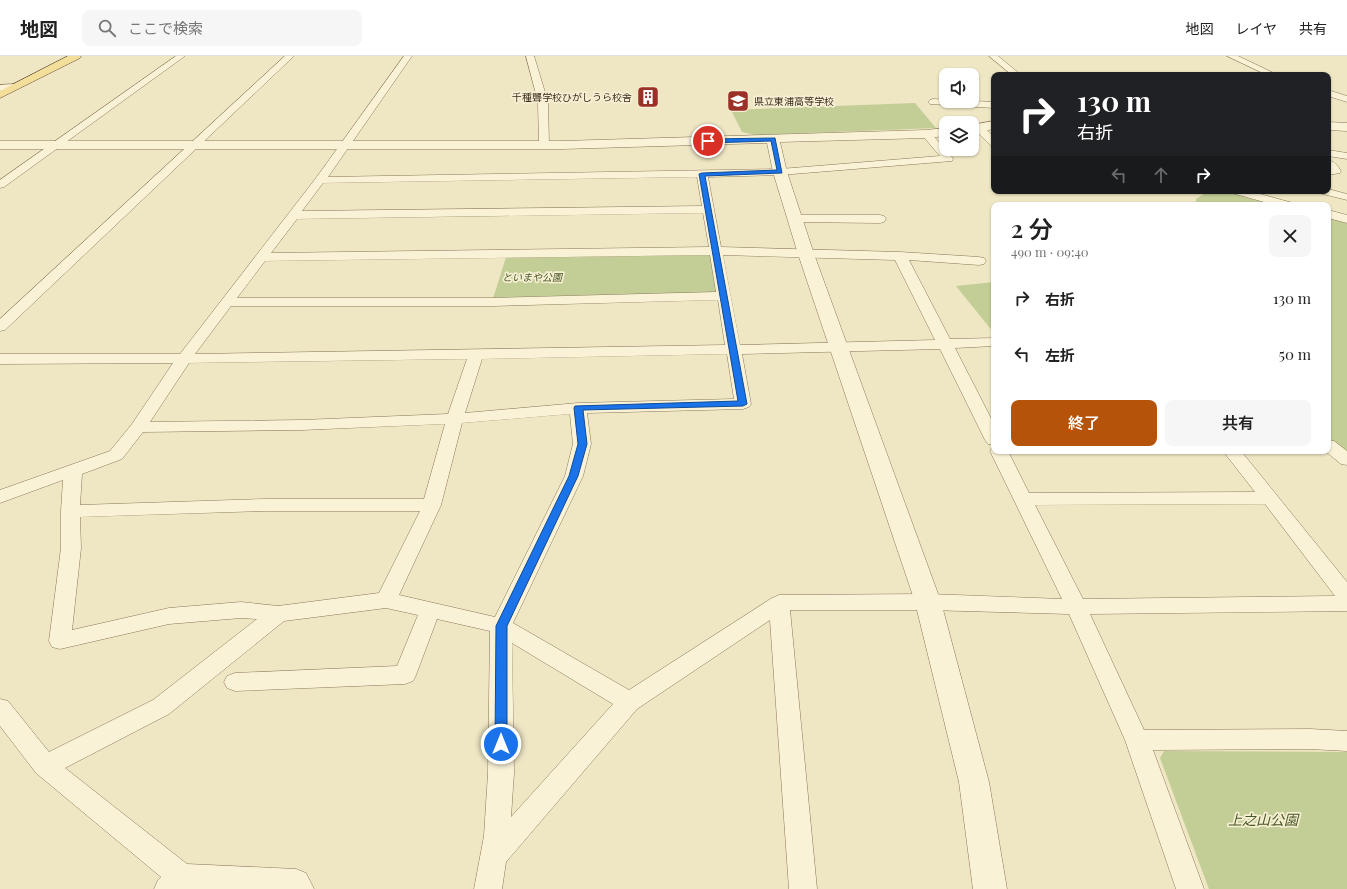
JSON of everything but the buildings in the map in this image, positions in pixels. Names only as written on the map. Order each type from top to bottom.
[{"type":"main road","points":[[0,95],[76,56]]},
{"type":"street","points":[[0,185],[181,56]]},
{"type":"street","points":[[0,327],[290,56]]},
{"type":"street","points":[[0,497],[73,472],[116,455],[138,427],[183,360],[320,180],[408,56]]},
{"type":"street","points":[[530,56],[543,102],[544,145]]},
{"type":"street","points":[[993,56],[1013,72]]},
{"type":"street","points":[[1231,56],[1267,72]]},
{"type":"street","points":[[0,88],[14,87]]},
{"type":"street","points":[[1331,94],[1347,99]]},
{"type":"street","points":[[933,102],[991,105]]},
{"type":"street","points":[[979,127],[991,125]]},
{"type":"street","points":[[1331,126],[1347,127]]},
{"type":"street","points":[[979,131],[991,141]]},
{"type":"street","points":[[0,145],[544,145],[773,140],[939,133]]},
{"type":"street","points":[[320,180],[780,172],[948,159],[926,134]]},
{"type":"street","points":[[773,140],[780,172],[806,254],[928,602],[974,782],[990,889]]},
{"type":"street","points":[[1331,153],[1347,156]]},
{"type":"street","points":[[1332,172],[1347,177]]},
{"type":"street","points":[[138,427],[302,425],[455,419],[578,408],[743,404],[702,174]]},
{"type":"street","points":[[1331,193],[1347,197]]},
{"type":"street","points":[[1247,194],[1278,202]]},
{"type":"street","points":[[293,215],[708,209]]},
{"type":"street","points":[[1331,215],[1347,219]]},
{"type":"street","points":[[795,219],[880,218]]},
{"type":"street","points":[[261,257],[715,251],[900,256],[979,261]]},
{"type":"street","points":[[900,256],[945,344],[987,412],[991,428]]},
{"type":"street","points":[[227,302],[492,302],[723,296]]},
{"type":"street","points":[[0,359],[183,360],[733,350],[991,342]]},
{"type":"street","points":[[386,600],[432,505],[455,419],[476,355]]},
{"type":"street","points":[[488,889],[497,836],[501,773],[501,626],[574,476],[582,444],[578,408]]},
{"type":"street","points":[[1331,447],[1347,460]]},
{"type":"street","points":[[1000,454],[1076,607],[1136,740],[1190,889]]},
{"type":"street","points":[[1234,454],[1347,597]]},
{"type":"street","points":[[73,472],[70,511],[71,548],[60,641],[169,616],[240,610],[278,614],[386,600],[501,626],[629,702]]},
{"type":"street","points":[[1023,499],[1270,498]]},
{"type":"street","points":[[70,511],[265,505],[432,505]]},
{"type":"street","points":[[493,857],[629,702],[779,603],[928,602],[1076,607],[1347,603]]},
{"type":"street","points":[[779,603],[803,889]]},
{"type":"street","points":[[236,682],[405,675],[430,610]]},
{"type":"street","points":[[45,766],[161,708],[278,614]]},
{"type":"street","points":[[0,708],[45,766],[175,883],[296,882],[300,889]]},
{"type":"street","points":[[1136,740],[1310,739],[1347,741]]},
{"type":"green space","points":[[915,103],[936,128],[755,135],[742,132],[731,110]]},
{"type":"green space","points":[[1204,194],[1247,194],[1278,202],[1196,202],[1196,199]]},
{"type":"green space","points":[[1331,215],[1347,219],[1347,460],[1331,447]]},
{"type":"green space","name":"といまや公園","points":[[715,251],[723,296],[492,302],[507,254]]},
{"type":"green space","points":[[991,282],[991,329],[956,286]]},
{"type":"green space","name":"上之山公園","points":[[1164,751],[1347,752],[1347,889],[1209,889],[1160,758]]},
{"type":"place","name":"千種聾学校ひがしうら校舎","points":[[648,97]]},
{"type":"place","name":"県立東浦高等学校","points":[[738,101]]},
{"type":"route","points":[[501,744],[501,626],[574,476],[582,444],[578,408],[743,404],[702,174],[780,172],[773,140],[708,141]]}]
